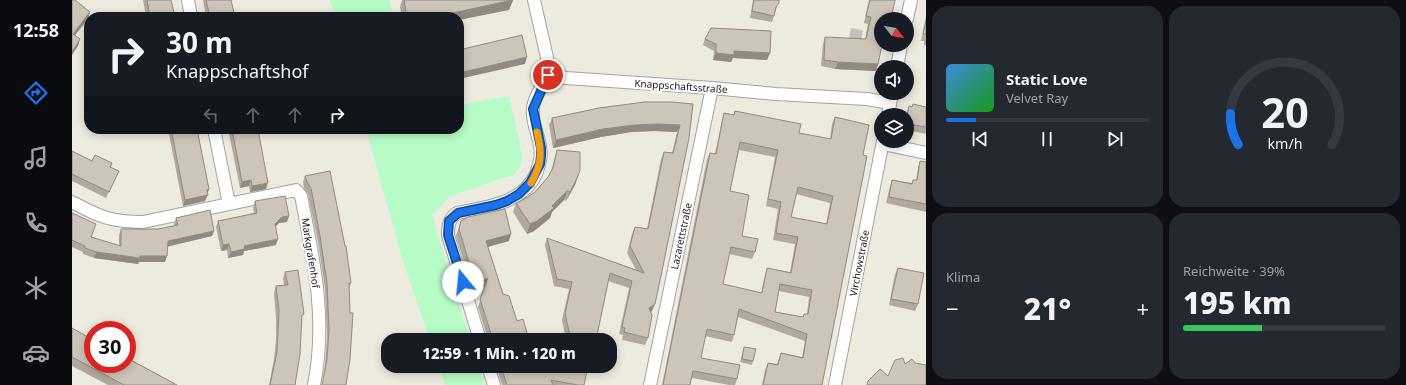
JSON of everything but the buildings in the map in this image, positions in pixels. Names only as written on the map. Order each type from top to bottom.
[{"type":"street","points":[[188,0],[190,12]]},
{"type":"street","points":[[478,333],[448,235],[449,221],[458,213],[502,203],[519,194],[530,183],[540,164],[541,148],[533,109],[548,75],[548,62],[534,0]]},
{"type":"street","points":[[908,12],[910,0]]},
{"type":"street","name":"Knappschaftsstraße","points":[[548,75],[587,80],[867,99],[890,104]]},
{"type":"street","name":"Lazarettstraße","points":[[650,385],[712,88]]},
{"type":"street","points":[[215,134],[229,204]]},
{"type":"street","name":"Virchowstraße","points":[[835,385],[882,148]]},
{"type":"street","points":[[904,148],[926,153]]},
{"type":"street","name":"Markgrafenhof","points":[[72,202],[104,218],[114,221],[143,222],[296,190],[301,196],[315,264],[320,329],[318,361],[314,385]]},
{"type":"street","points":[[490,373],[494,385]]},
{"type":"green space","points":[[330,0],[389,0],[393,12],[334,12]]},
{"type":"green space","points":[[509,96],[522,154],[521,165],[513,176],[503,178],[449,197],[432,215],[468,333],[428,333],[401,255],[367,134],[464,134],[464,104]]},
{"type":"green space","points":[[441,373],[480,373],[484,385],[445,385]]},
{"type":"tunnel","points":[[850,34],[874,39]]},
{"type":"slow traffic","points":[[531,183],[540,164],[541,156],[541,148],[537,132]]},
{"type":"route","points":[[463,282],[448,235],[449,221],[458,213],[496,205],[507,201],[523,191],[534,178],[540,164],[541,148],[533,109],[548,75]]}]
